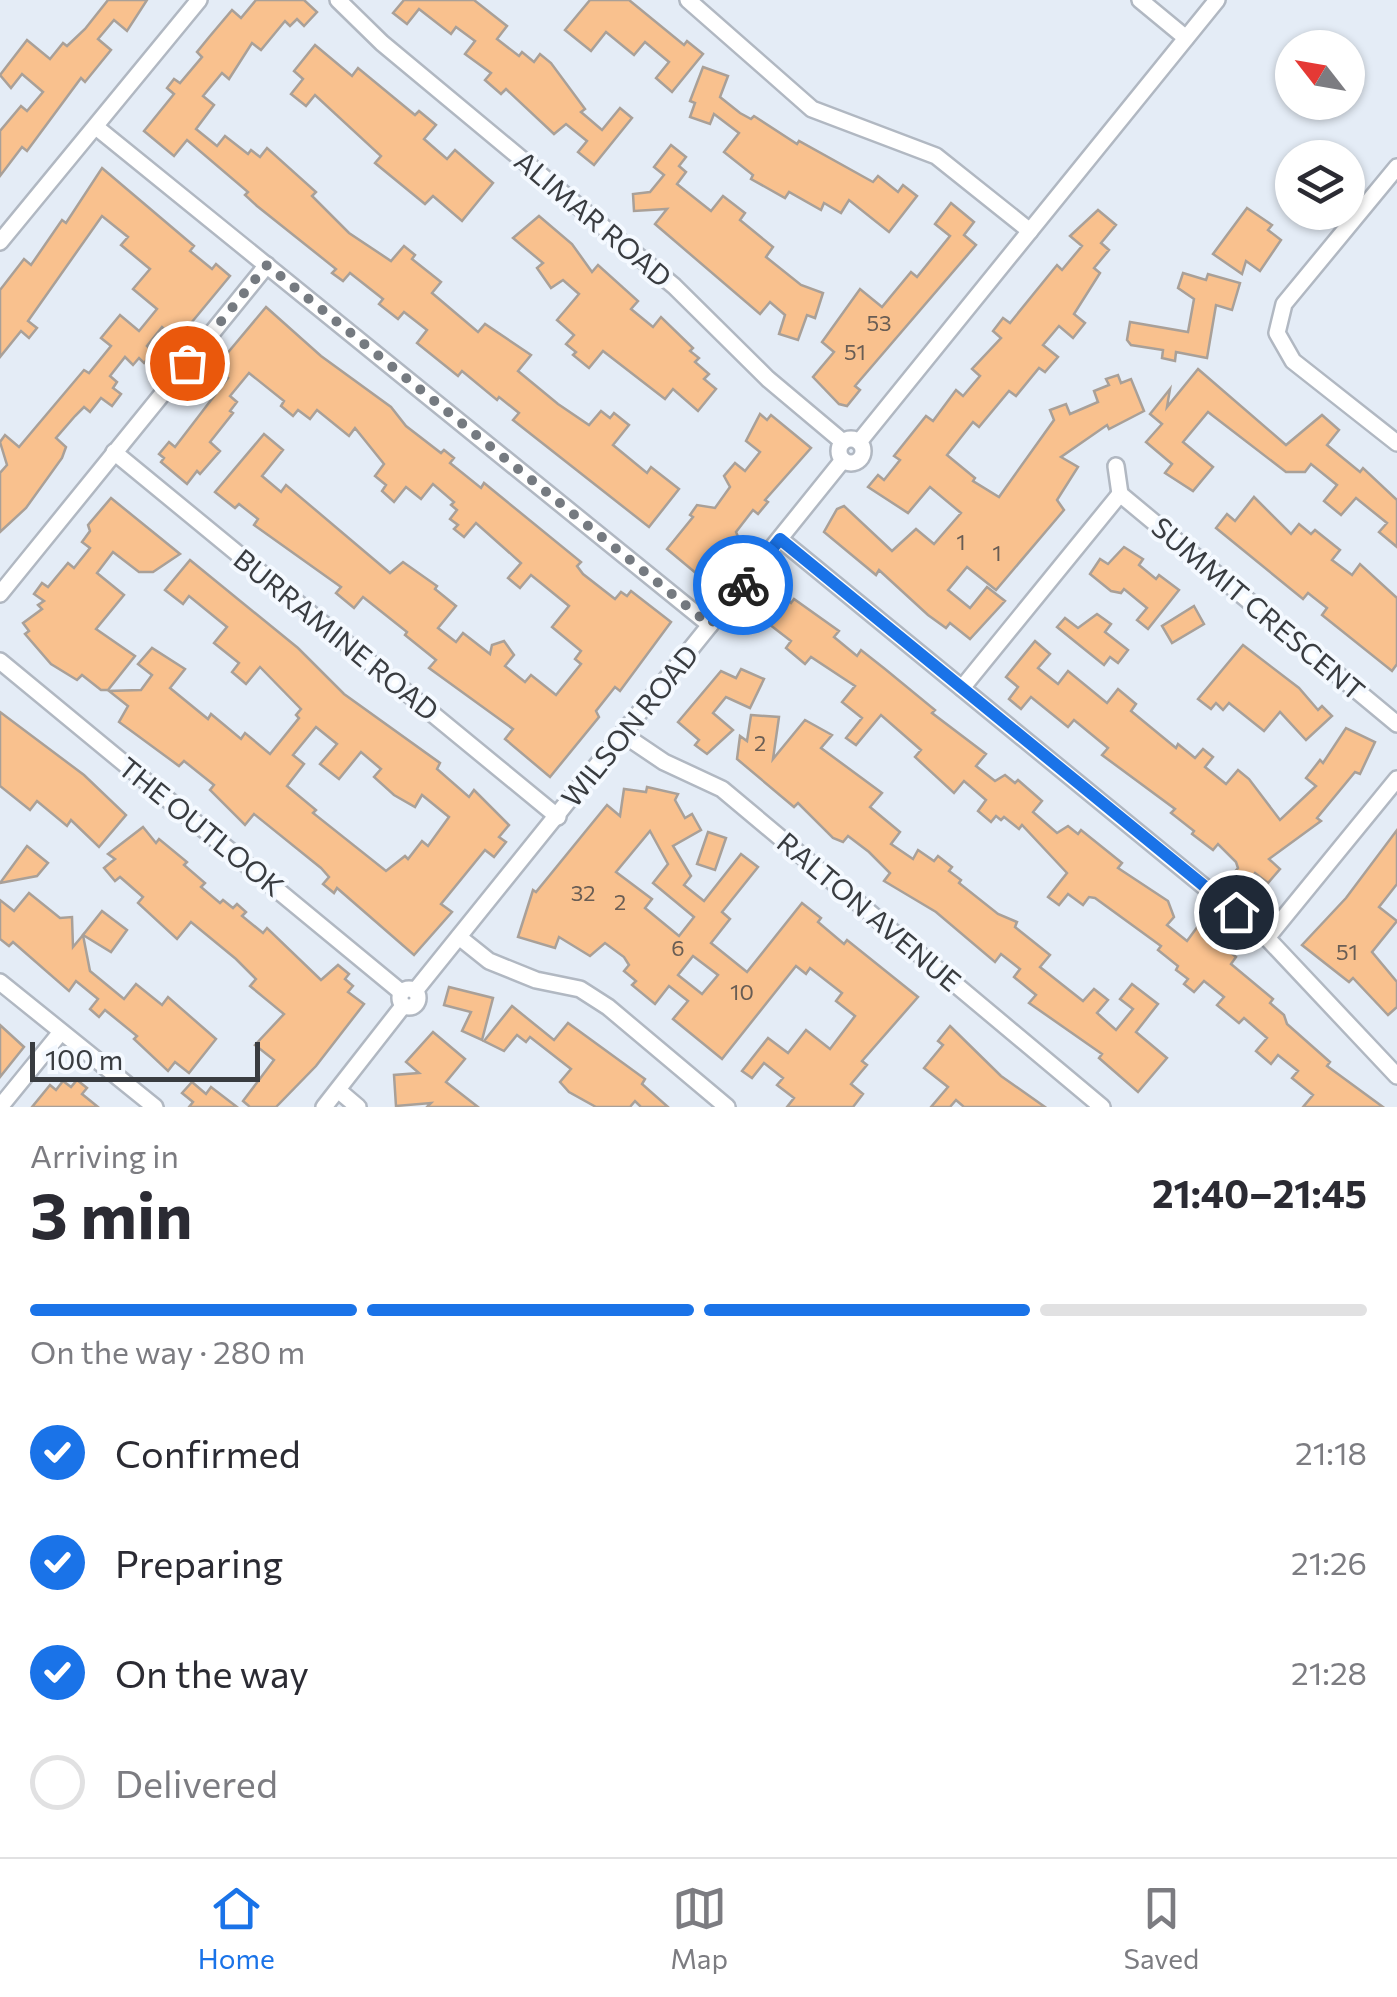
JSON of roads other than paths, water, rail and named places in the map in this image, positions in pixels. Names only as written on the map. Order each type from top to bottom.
[{"type":"street","points":[[0,242],[199,0]]},
{"type":"street","name":"ALIMAR ROAD","points":[[338,0],[382,43],[674,286],[768,379],[851,442]]},
{"type":"street","points":[[688,0],[812,109],[936,156],[1030,232]]},
{"type":"street","points":[[1140,0],[1186,38]]},
{"type":"street","points":[[851,442],[1030,232],[1217,0]]},
{"type":"street","points":[[96,126],[710,625]]},
{"type":"street","points":[[1397,167],[1284,304],[1276,333],[1294,361],[1397,443]]},
{"type":"street","points":[[0,594],[267,265]]},
{"type":"street","name":"WILSON ROAD","points":[[324,1107],[406,996],[558,817],[844,460],[839,454],[851,442]]},
{"type":"street","name":"BURRAMINE ROAD","points":[[114,452],[558,817]]},
{"type":"street","points":[[962,688],[1120,494],[1116,466]]},
{"type":"street","name":"SUMMIT CRESCENT","points":[[1120,494],[1397,724]]},
{"type":"street","points":[[780,539],[1267,938],[1397,1076]]},
{"type":"street","name":"THE OUTLOOK","points":[[0,662],[406,996]]},
{"type":"street","name":"RALTON AVENUE","points":[[624,735],[664,762],[722,790],[1102,1107]]},
{"type":"street","points":[[1267,938],[1397,779]]},
{"type":"street","points":[[459,938],[489,961],[536,980],[580,989],[608,1006],[727,1107]]},
{"type":"street","points":[[0,982],[155,1107]]},
{"type":"street","points":[[0,1107],[60,1032]]},
{"type":"street","points":[[338,1090],[358,1107]]}]
